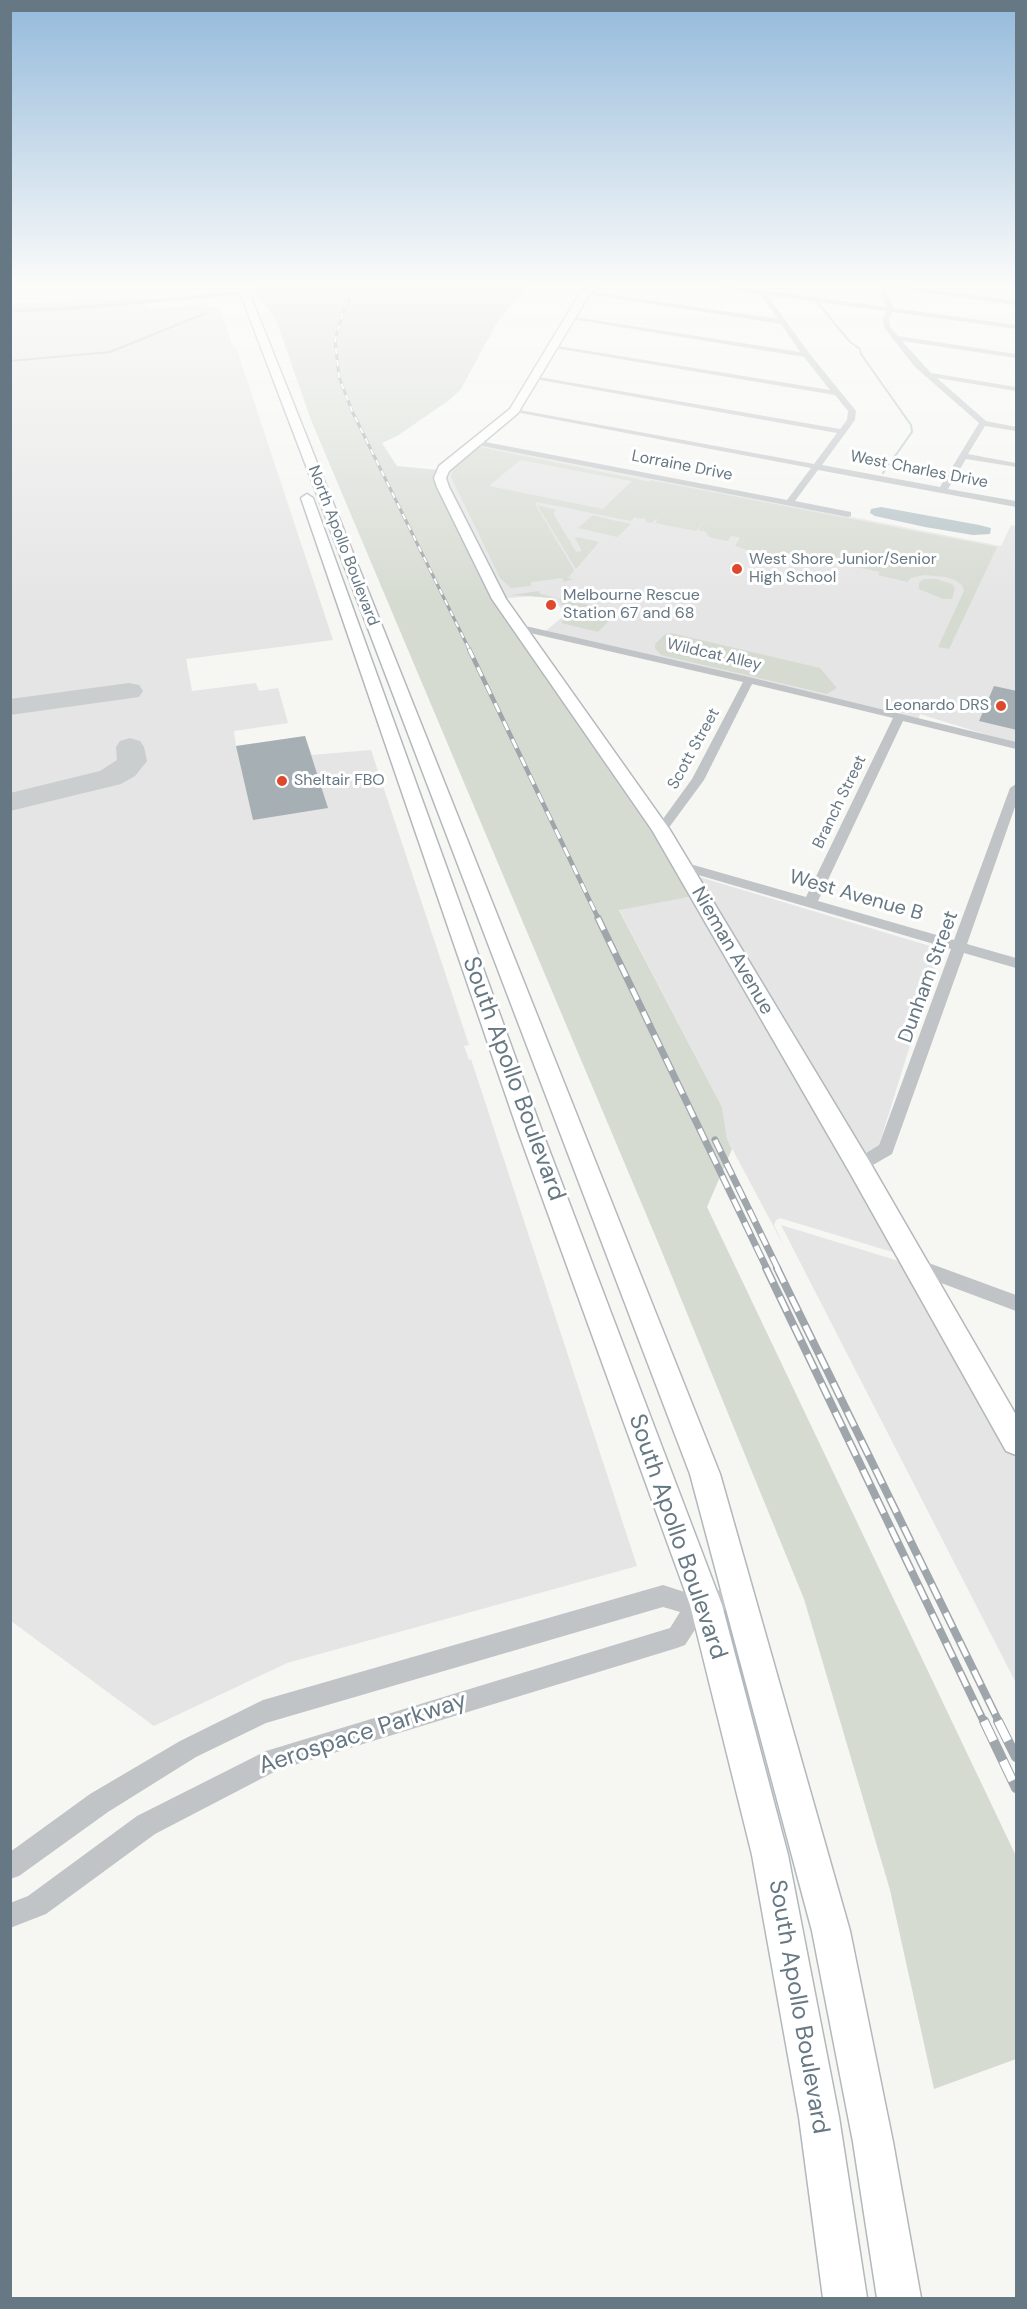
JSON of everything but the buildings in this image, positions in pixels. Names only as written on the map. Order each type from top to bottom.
[{"type":"street","points":[[269,390],[283,432]]},
{"type":"street","name":"North Apollo Boulevard","points":[[275,390],[445,811]]},
{"type":"street","points":[[475,442],[514,411],[526,390]]},
{"type":"street","points":[[600,390],[843,432]]},
{"type":"street","points":[[817,390],[837,393]]},
{"type":"street","points":[[790,502],[851,420],[852,411],[834,390]]},
{"type":"street","points":[[946,390],[983,423],[1017,429]]},
{"type":"street","name":"West Charles Drive","points":[[514,411],[1017,504]]},
{"type":"street","points":[[942,491],[983,423]]},
{"type":"street","name":"Nieman Avenue","points":[[475,442],[443,469],[440,478],[499,599],[684,866],[1017,1441]]},
{"type":"street","name":"Lorraine Drive","points":[[475,442],[848,513]]},
{"type":"street","points":[[965,456],[1017,465]]},
{"type":"street","name":"North Apollo Boulevard","points":[[303,487],[415,801]]},
{"type":"street","name":"Wildcat Alley","points":[[521,628],[1017,745]]},
{"type":"street","name":"Scott Street","points":[[661,830],[699,780],[749,680]]},
{"type":"street","name":"Branch Street","points":[[810,903],[900,716]]},
{"type":"street","name":"Dunham Street","points":[[859,1166],[886,1149],[1017,788]]},
{"type":"street","name":"South Apollo Boulevard","points":[[415,801],[530,1131],[701,1606],[770,1855],[819,2117],[845,2298]]},
{"type":"street","name":"South Apollo Boulevard","points":[[445,811],[705,1474],[831,1932],[873,2142],[899,2298]]},
{"type":"street","name":"West Avenue B","points":[[684,866],[1017,963]]},
{"type":"street","points":[[915,1266],[1017,1303]]},
{"type":"street","points":[[10,1867],[109,1797],[188,1749],[263,1712],[663,1596],[701,1606],[740,1596]]},
{"type":"street","name":"Aerospace Parkway","points":[[10,1917],[37,1905],[146,1825],[274,1759],[677,1637],[701,1606]]},
{"type":"shaded area","points":[[11,390],[250,390],[333,640],[186,659],[192,691],[256,683],[259,691],[278,688],[288,723],[234,731],[236,746],[305,736],[312,755],[371,750],[469,1045],[464,1046],[469,1060],[471,1059],[637,1566],[287,1663],[154,1726],[11,1621]]},
{"type":"shaded area","points":[[300,390],[460,390],[448,401],[397,436],[382,443],[397,466],[438,470],[495,600],[654,830],[653,832],[656,833],[694,896],[619,910],[722,1107],[727,1139],[732,1149],[707,1207],[1016,1856],[1016,2059],[934,2089],[890,1890],[804,1599],[657,1240],[311,420]]},
{"type":"shaded area","name":"West Shore Junior/Senior High School","points":[[473,443],[1001,546],[1011,525],[1016,526],[1016,744],[920,714],[918,720],[543,633],[565,615],[555,599],[531,596],[499,599],[443,487],[443,469]]},
{"type":"shaded area","points":[[480,447],[651,482],[650,480],[997,547],[949,649],[938,647],[964,591],[962,585],[955,580],[924,575],[911,578],[907,582],[878,575],[880,572],[803,556],[800,562],[750,551],[735,546],[740,538],[738,537],[731,536],[727,541],[709,537],[706,532],[698,530],[708,517],[696,531],[655,523],[659,518],[651,523],[646,522],[646,519],[635,518],[637,515],[631,521],[537,502],[535,504],[574,570],[568,578],[573,579],[564,582],[562,578],[531,582],[531,586],[511,588],[500,578],[451,477],[452,471]],"holes":[[[520,460],[631,481],[603,509],[489,486]]]},
{"type":"shaded area","points":[[537,505],[556,510],[553,513],[576,552],[582,551],[575,538],[577,537],[599,542],[576,569]]},
{"type":"shaded area","points":[[881,507],[979,525],[991,528],[990,534],[973,535],[925,527],[870,513],[871,509]]},
{"type":"shaded area","points":[[593,515],[631,524],[617,537],[578,528]]},
{"type":"shaded area","points":[[924,579],[936,579],[952,584],[955,588],[952,599],[943,599],[919,589],[919,583]]},
{"type":"shaded area","points":[[539,591],[540,594],[558,598],[511,595]]},
{"type":"shaded area","points":[[558,598],[611,610],[615,607],[615,615],[598,632],[561,623],[568,614]]},
{"type":"shaded area","points":[[671,633],[820,668],[837,688],[827,694],[661,655],[655,648],[655,644],[664,635]]},
{"type":"shaded area","points":[[696,876],[940,949],[879,1145],[862,1155]]},
{"type":"shaded area","points":[[694,896],[899,1254],[780,1218],[774,1225],[785,1248],[727,1139],[722,1107],[619,909]]},
{"type":"shaded area","points":[[781,1225],[915,1266],[1016,1441],[1016,1683]]},
{"type":"waterway","points":[[883,473],[912,432],[911,425],[886,390]]},
{"type":"taxiway","points":[[10,707],[129,691]]},
{"type":"taxiway","points":[[10,802],[110,778],[125,770],[132,761],[130,747]]},
{"type":"railway","points":[[344,390],[352,411],[470,651]]},
{"type":"railway","points":[[469,649],[599,920]]},
{"type":"railway","points":[[598,918],[767,1269]]},
{"type":"railway","points":[[715,1140],[778,1269]]},
{"type":"railway","points":[[766,1268],[984,1722]]},
{"type":"railway","points":[[777,1268],[999,1722]]},
{"type":"railway","points":[[984,1721],[1016,1788]]},
{"type":"railway","points":[[998,1721],[1016,1757]]},
{"type":"place","name":"West Shore Junior/Senior High School","points":[[737,569]]},
{"type":"place","name":"Melbourne Rescue Station 67 and 68","points":[[551,605]]},
{"type":"place","name":"Leonardo DRS","points":[[1001,706]]},
{"type":"place","name":"Sheltair FBO","points":[[282,781]]}]
